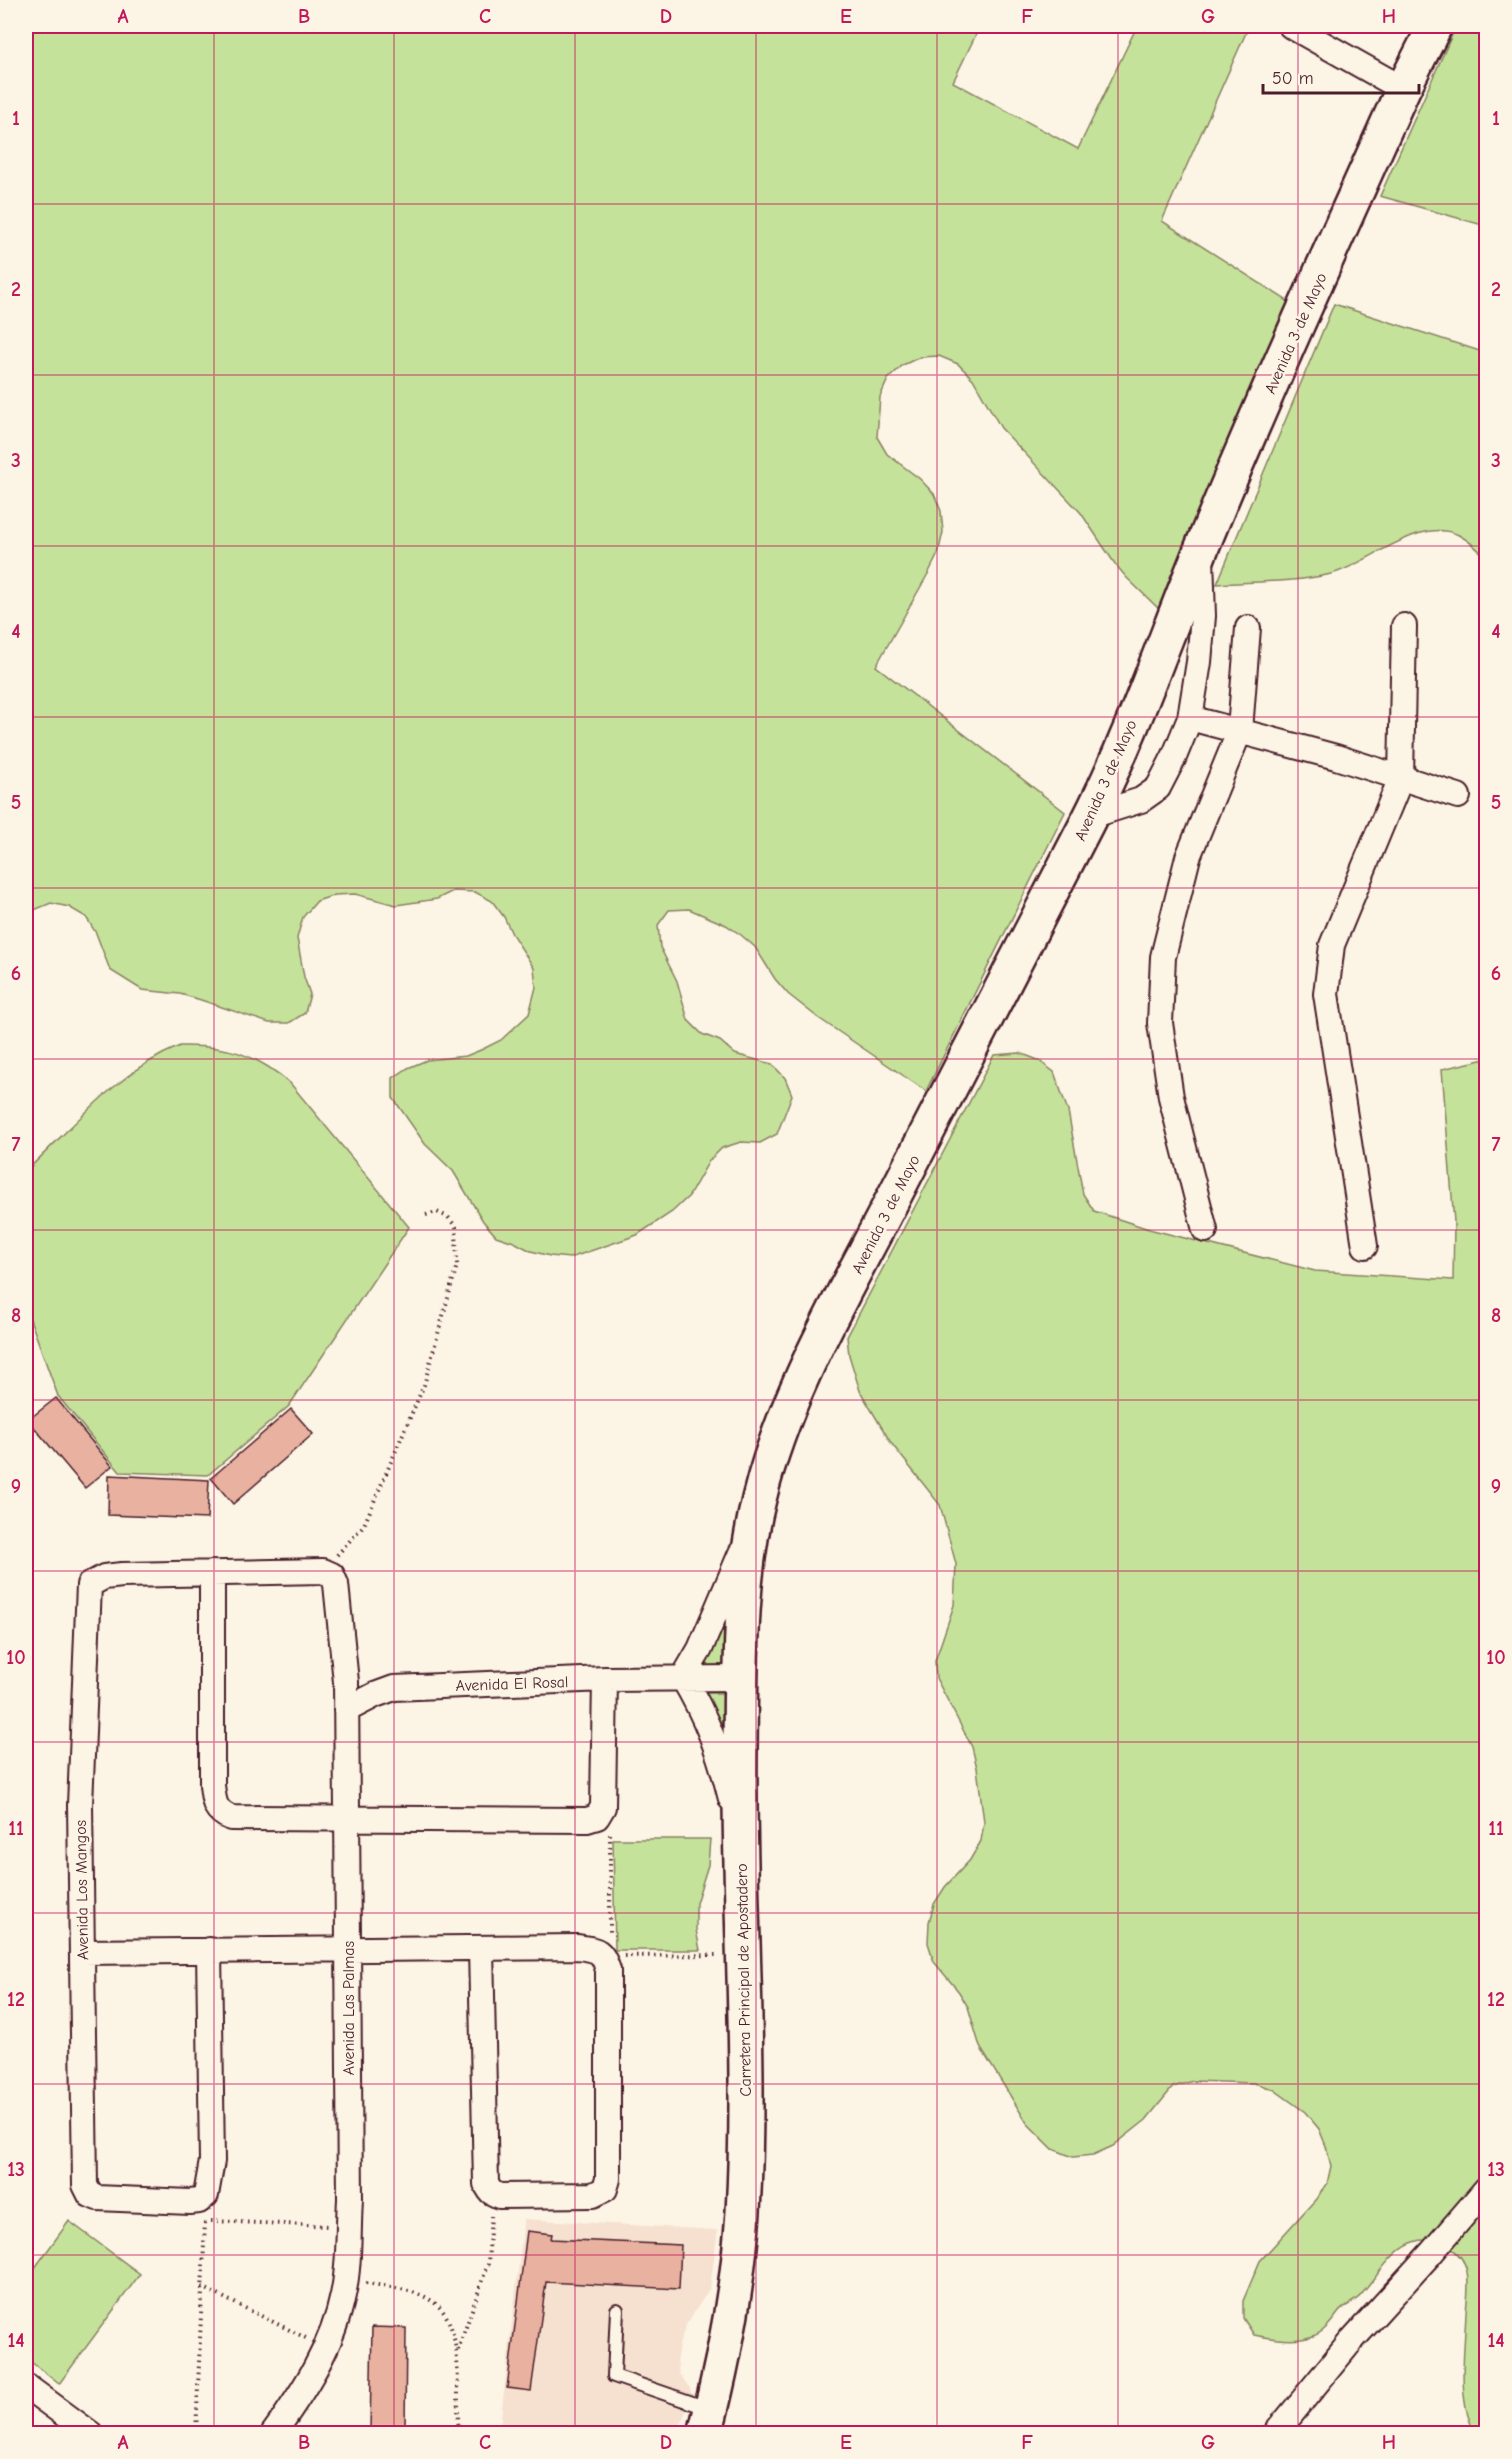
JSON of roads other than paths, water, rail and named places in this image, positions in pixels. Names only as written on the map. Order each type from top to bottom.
[{"type":"street","points":[[1291,26],[1402,89]]},
{"type":"street","name":"Avenida 3 de Mayo","points":[[753,1523],[768,1462],[783,1422],[836,1308],[1091,816],[1143,696],[1201,550],[1402,89],[1435,26]]},
{"type":"street","points":[[1091,816],[1141,800],[1158,788],[1190,718],[1199,662],[1203,616],[1201,550]]},
{"type":"street","points":[[1365,1246],[1326,994],[1332,945],[1401,778],[1404,626]]},
{"type":"street","points":[[1205,1230],[1171,1097],[1160,1023],[1162,957],[1188,857],[1240,730],[1248,628]]},
{"type":"street","points":[[1190,718],[1336,757],[1458,796]]},
{"type":"street","points":[[740,1835],[715,1740],[683,1678],[700,1649],[753,1523]]},
{"type":"street","name":"Carretera Principal de Apostadero","points":[[708,2421],[730,2322],[743,2214],[746,2027],[740,1835],[741,1678],[748,1555],[753,1523]]},
{"type":"street","name":"Avenida Las Palmas","points":[[212,1573],[323,1571],[332,1575],[336,1584],[346,1682],[348,2227],[345,2278],[343,2295],[325,2348],[296,2402],[273,2433]]},
{"type":"street","points":[[212,1573],[212,1785],[214,1802],[221,1814],[231,1818],[587,1820],[597,1817],[603,1807],[605,1679]]},
{"type":"street","name":"Avenida Los Mangos","points":[[209,1950],[212,2161],[206,2195],[199,2201],[190,2202],[97,2198],[90,2194],[85,2185],[80,1805],[87,1593],[89,1585],[104,1577],[212,1573]]},
{"type":"street","name":"Avenida El Rosal","points":[[346,1710],[394,1688],[605,1679],[741,1678]]},
{"type":"street","points":[[82,1952],[578,1947],[595,1949],[604,1956],[608,1970],[608,2179],[605,2189],[593,2195],[499,2196],[491,2192],[486,2184],[481,1948]]},
{"type":"street","points":[[1275,2433],[1352,2340],[1439,2245],[1486,2189]]},
{"type":"street","points":[[26,2386],[91,2433]]},
{"type":"lane","points":[[617,2310],[614,2376],[708,2421]]}]
